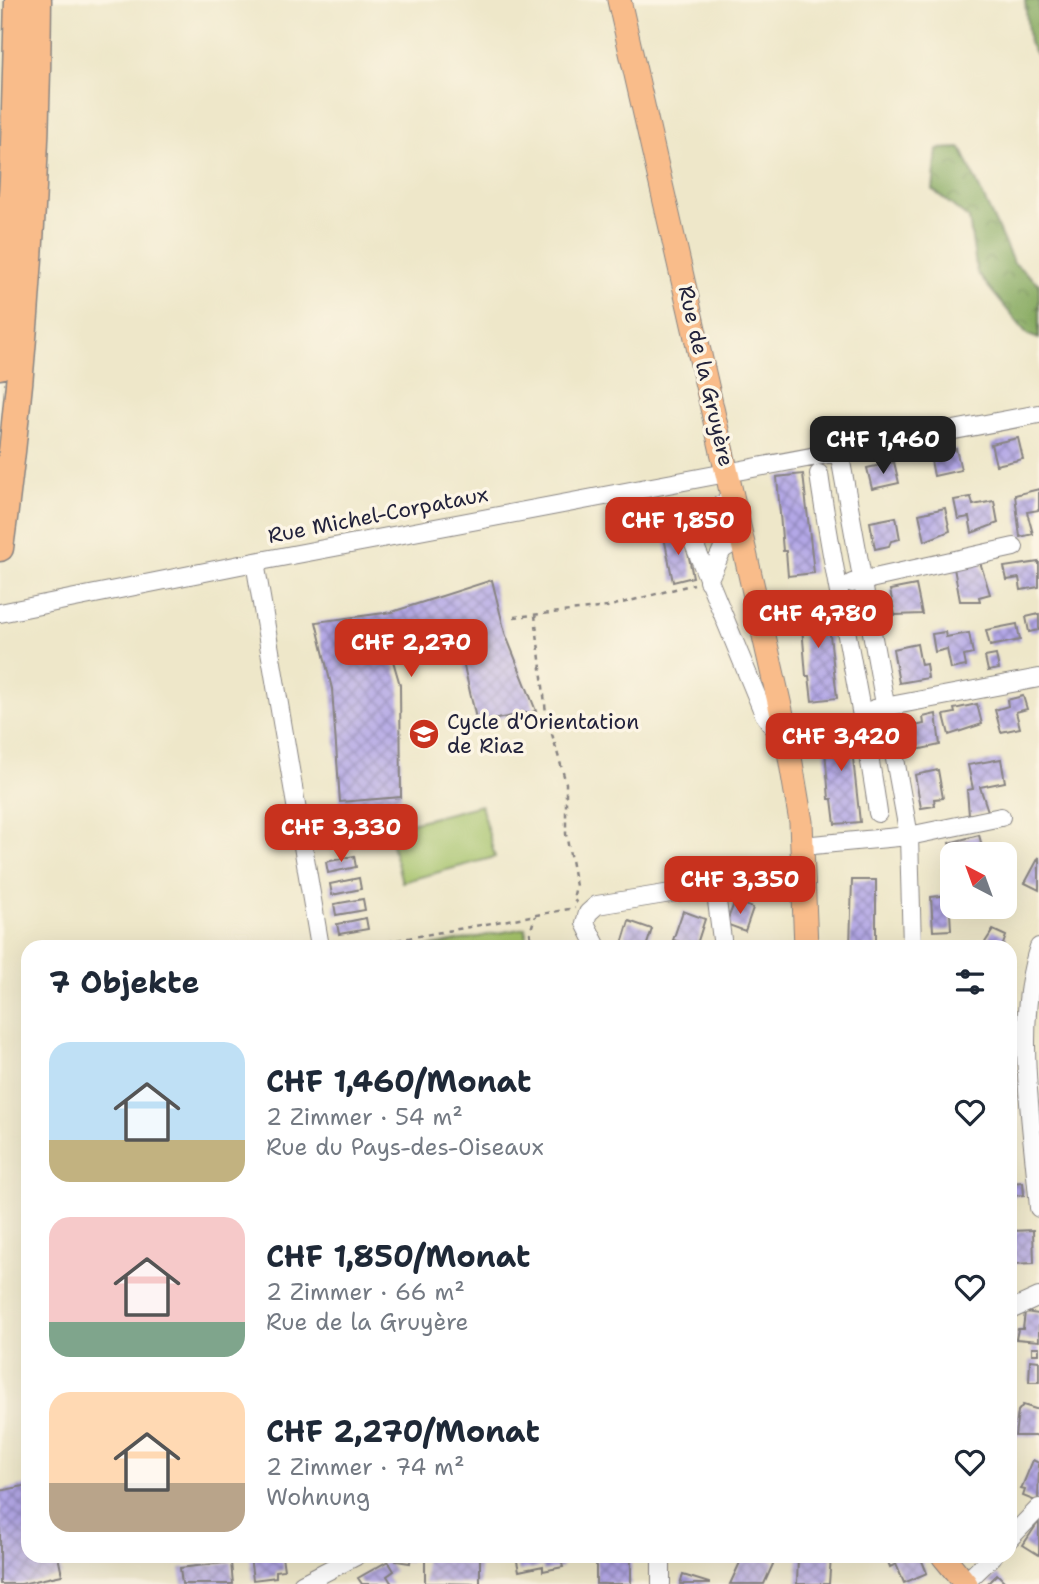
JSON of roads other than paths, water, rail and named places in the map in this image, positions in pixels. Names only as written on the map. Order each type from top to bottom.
[{"type":"highway","points":[[0,366],[13,178],[18,0]]},
{"type":"highway","points":[[0,548],[26,306],[34,179],[38,0]]},
{"type":"main road","name":"Rue de la Gruyère","points":[[621,8],[785,728],[803,846],[806,940]]},
{"type":"main road","points":[[949,1563],[965,1583]]},
{"type":"street","name":"Rue Michel-Corpataux","points":[[319,940],[255,562],[1039,414]]},
{"type":"street","points":[[839,451],[860,581],[909,836],[912,940]]},
{"type":"street","points":[[819,474],[830,556],[863,711],[878,813]]},
{"type":"street","points":[[733,497],[706,516],[695,531],[694,544],[769,722],[774,728],[785,728]]},
{"type":"street","points":[[708,581],[722,550],[743,536]]},
{"type":"street","points":[[838,586],[1014,547]]},
{"type":"street","points":[[0,613],[255,562]]},
{"type":"street","points":[[746,672],[773,672]]},
{"type":"street","points":[[863,711],[1039,678]]},
{"type":"street","points":[[803,846],[909,836],[1001,817]]},
{"type":"street","points":[[594,940],[585,923],[588,913],[597,905],[751,880]]},
{"type":"street","points":[[715,886],[722,940]]},
{"type":"street","points":[[1039,947],[1027,990],[1026,1043],[1039,1208]]},
{"type":"street","points":[[1017,1307],[1039,1297]]},
{"type":"street","points":[[1017,1531],[1039,1508]]},
{"type":"street","points":[[302,1584],[342,1563]]},
{"type":"street","points":[[661,1563],[661,1584]]},
{"type":"street","points":[[965,1583],[986,1563]]},
{"type":"place","name":"Cycle d'Orientation de Riaz","points":[[424,734]]}]
